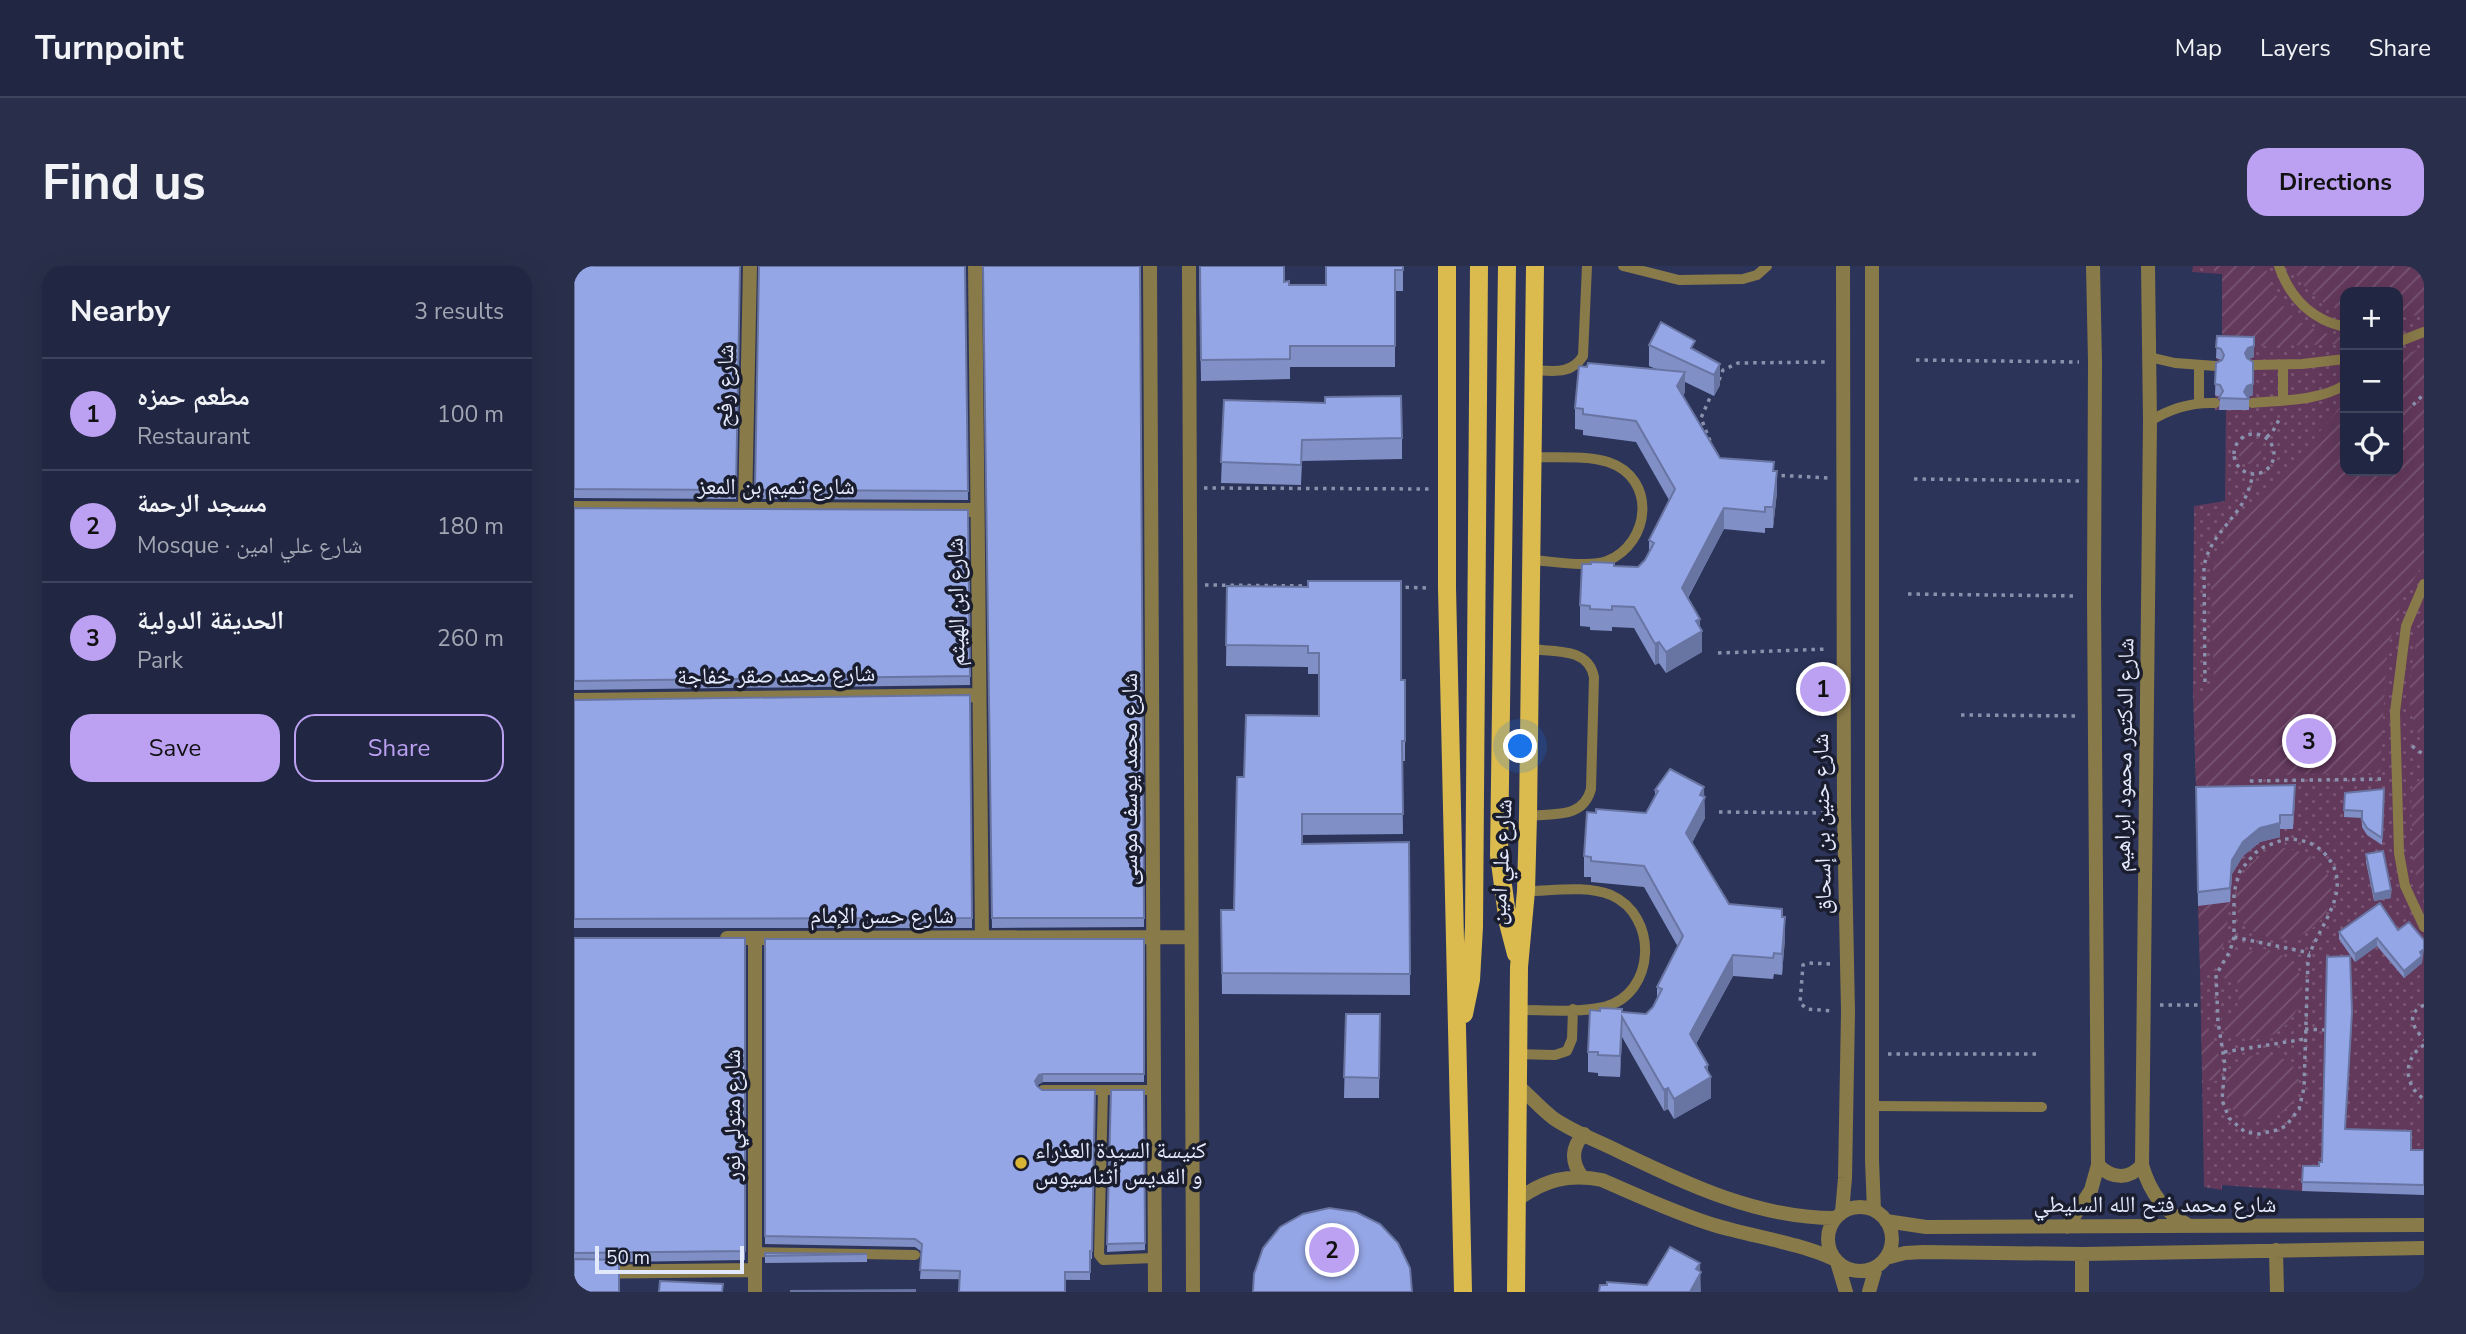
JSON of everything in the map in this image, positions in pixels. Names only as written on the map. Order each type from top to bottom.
[{"type":"main road","name":"شارع علي امين","points":[[1447,266],[1447,588],[1463,1292]]},
{"type":"main road","points":[[1458,1049],[1471,980],[1473,946],[1479,266]]},
{"type":"main road","points":[[1507,266],[1499,855],[1508,923],[1519,967]]},
{"type":"main road","name":"شارع علي امين","points":[[1516,1292],[1517,1054],[1528,816],[1535,266]]},
{"type":"street","name":"شارع رفح","points":[[745,508],[750,266]]},
{"type":"street","name":"شارع ابن الهيثم","points":[[975,266],[982,937]]},
{"type":"street","name":"شارع محمد يوسف موسى","points":[[1150,266],[1155,1292]]},
{"type":"street","points":[[1189,266],[1193,1292]]},
{"type":"street","name":"شارع حنين بن إسحاق","points":[[1839,1215],[1845,1178],[1848,1012],[1844,813],[1843,266]]},
{"type":"street","points":[[1872,266],[1874,1210]]},
{"type":"street","name":"شارع الدكتور محمود ابراهيم","points":[[2067,1227],[2091,1190],[2098,1165],[2094,716],[2095,362],[2092,266]]},
{"type":"street","name":"شارع الدكتور محمود ابراهيم","points":[[2148,266],[2150,421],[2143,1165],[2146,1178],[2158,1201],[2167,1211],[2189,1226]]},
{"type":"street","name":"شارع تميم بن المعز","points":[[574,508],[978,510]]},
{"type":"street","name":"شارع محمد صقر خفاجة","points":[[574,700],[979,695]]},
{"type":"street","name":"شارع حسن الإمام","points":[[713,938],[1191,937]]},
{"type":"street","name":"شارع متولي نور","points":[[755,938],[755,1292]]},
{"type":"street","points":[[1517,1084],[1554,1119],[1690,1186],[1723,1198],[1792,1215],[1839,1215]]},
{"type":"street","points":[[1582,1177],[1573,1158],[1576,1145],[1584,1134]]},
{"type":"street","points":[[2098,1165],[2120,1177],[2137,1171],[2143,1165]]},
{"type":"street","points":[[1517,1200],[1557,1179],[1582,1177],[1602,1180],[1705,1222],[1799,1246],[1856,1271],[1867,1271],[1881,1262]]},
{"type":"street","points":[[1846,1292],[1829,1249],[1830,1227],[1839,1215],[1852,1208],[1863,1207],[1874,1210],[1886,1220],[1891,1233],[1891,1245],[1881,1262],[1870,1292]]},
{"type":"street","name":"شارع محمد فتح الله السليطي","points":[[1886,1220],[1906,1226],[1926,1227],[2424,1225]]},
{"type":"street","name":"شارع محمد فتح الله السليطي","points":[[1881,1262],[1905,1253],[1924,1252],[2082,1254],[2424,1248]]},
{"type":"street","points":[[2276,1250],[2277,1292]]},
{"type":"street","points":[[2082,1254],[2082,1292]]},
{"type":"street","points":[[574,1272],[755,1270]]},
{"type":"lane","points":[[1533,370],[1569,370],[1577,365],[1583,356],[1587,266]]},
{"type":"lane","points":[[1623,266],[1657,277],[1679,280],[1743,279],[1757,275],[1767,266]]},
{"type":"lane","points":[[2279,266],[2298,301],[2322,319],[2340,325]]},
{"type":"lane","points":[[2403,338],[2424,332]]},
{"type":"lane","points":[[2149,357],[2199,366],[2216,366]]},
{"type":"lane","points":[[2253,365],[2340,359]]},
{"type":"lane","points":[[2283,365],[2283,400]]},
{"type":"lane","points":[[2199,366],[2199,403]]},
{"type":"lane","points":[[2252,402],[2330,393],[2340,388]]},
{"type":"lane","points":[[2150,421],[2174,408],[2215,403]]},
{"type":"lane","points":[[1531,560],[1604,562],[1623,552],[1637,535],[1643,514],[1640,492],[1627,474],[1608,462],[1533,457]]},
{"type":"lane","points":[[2424,584],[2411,610],[2401,650],[2395,712],[2401,870],[2411,902],[2424,927]]},
{"type":"lane","points":[[1528,816],[1575,811],[1588,800],[1591,789],[1594,677],[1592,667],[1578,655],[1530,649]]},
{"type":"lane","points":[[1518,1010],[1606,1007],[1626,995],[1641,976],[1647,953],[1643,929],[1631,909],[1612,895],[1588,890],[1526,891]]},
{"type":"lane","points":[[1517,1054],[1555,1055],[1567,1051],[1572,1039],[1573,1009]]},
{"type":"lane","points":[[1043,1090],[1153,1090]]},
{"type":"lane","points":[[1103,1090],[1099,1255],[1103,1260],[1154,1258]]},
{"type":"lane","points":[[1872,1106],[2042,1107]]},
{"type":"lane","points":[[755,1252],[915,1255]]},
{"type":"path","points":[[1916,360],[2095,362]]},
{"type":"path","points":[[1714,450],[1701,418],[1723,370],[1730,365],[1843,362]]},
{"type":"path","points":[[2413,405],[2424,394]]},
{"type":"path","points":[[2267,438],[2278,424],[2283,400]]},
{"type":"path","points":[[2251,433],[2267,438],[2275,452],[2273,461],[2262,473],[2253,474],[2238,467],[2234,459],[2237,442],[2251,433]]},
{"type":"path","points":[[2205,682],[2204,566],[2219,532],[2245,498],[2253,474]]},
{"type":"path","points":[[1766,475],[1844,478]]},
{"type":"path","points":[[1914,479],[2095,481]]},
{"type":"path","points":[[1189,488],[1447,489]]},
{"type":"path","points":[[1189,584],[1325,586]]},
{"type":"path","points":[[1393,587],[1447,588]]},
{"type":"path","points":[[1908,594],[2094,596]]},
{"type":"path","points":[[1718,653],[1843,649]]},
{"type":"path","points":[[1961,715],[2094,716]]},
{"type":"path","points":[[2250,780],[2397,779]]},
{"type":"path","points":[[1719,812],[1844,813]]},
{"type":"path","points":[[2285,839],[2306,841],[2323,853],[2335,871],[2335,897],[2328,921],[2310,953],[2304,1088],[2299,1109],[2286,1126],[2268,1134],[2245,1132],[2229,1118],[2222,1100],[2224,1052],[2216,1004],[2217,971],[2230,951],[2234,937],[2234,892],[2240,871],[2246,862],[2264,847],[2285,839]]},
{"type":"path","points":[[2234,937],[2310,953]]},
{"type":"path","points":[[1848,965],[1806,963],[1802,968],[1800,1003],[1807,1009],[1848,1012]]},
{"type":"path","points":[[2144,1005],[2200,1004]]},
{"type":"path","points":[[2424,1005],[2417,1008],[2412,1015],[2412,1024],[2424,1042],[2413,1055],[2408,1072],[2414,1090],[2424,1099]]},
{"type":"path","points":[[2305,1029],[2336,1031]]},
{"type":"path","points":[[2224,1052],[2305,1039]]},
{"type":"path","points":[[1872,1054],[2040,1054]]},
{"type":"shaded area","points":[[2193,266],[2424,266],[2424,1194],[2302,1191],[2222,1185],[2222,1190],[2204,1187],[2197,801],[2234,787],[2196,787],[2193,695],[2194,506],[2225,501],[2226,410],[2215,410],[2217,347],[2222,347],[2222,274],[2192,272]]},
{"type":"shaded area","points":[[2215,266],[2265,266],[2277,296],[2292,316],[2314,329],[2340,337],[2340,344],[2222,347],[2222,274],[2214,273]]},
{"type":"shaded area","points":[[2292,266],[2424,266],[2424,314],[2403,317],[2403,287],[2340,287],[2340,310],[2313,295]]},
{"type":"shaded area","points":[[2424,346],[2424,390],[2410,405],[2414,408],[2424,397],[2424,562],[2404,596],[2389,643],[2380,773],[2240,776],[2239,786],[2196,787],[2194,695],[2214,685],[2211,585],[2214,565],[2221,548],[2228,536],[2340,407],[2340,476],[2403,476],[2403,356]]},
{"type":"shaded area","points":[[2250,442],[2258,445],[2261,453],[2258,461],[2250,464],[2242,461],[2239,453],[2242,445]]},
{"type":"shaded area","points":[[2422,616],[2424,744],[2416,729],[2410,698],[2412,664]]},
{"type":"shaded area","points":[[2424,776],[2424,905],[2413,864],[2411,792],[2412,787]]},
{"type":"shaded area","points":[[2284,848],[2310,856],[2325,870],[2331,887],[2329,905],[2320,921],[2305,933],[2285,939],[2261,935],[2250,929],[2240,918],[2236,902],[2240,880],[2253,861],[2273,850]]},
{"type":"shaded area","points":[[2230,902],[2218,963],[2214,971],[2200,971],[2198,906]]},
{"type":"shaded area","points":[[2263,949],[2287,959],[2300,974],[2302,993],[2296,1012],[2283,1027],[2266,1038],[2245,1039],[2223,1029],[2222,1017],[2235,1017],[2239,997],[2237,979],[2220,978],[2220,970],[2238,954]]},
{"type":"shaded area","points":[[2201,1023],[2207,1023],[2217,1051],[2220,1065],[2218,1081],[2203,1080]]},
{"type":"shaded area","points":[[2262,1054],[2280,1057],[2291,1064],[2297,1075],[2298,1087],[2286,1110],[2273,1117],[2256,1119],[2242,1116],[2233,1109],[2225,1088],[2228,1076],[2235,1066],[2246,1058]]},
{"type":"building","points":[[574,266],[740,266],[736,490],[574,489]]},
{"type":"building","points":[[759,266],[965,266],[968,491],[755,490]]},
{"type":"building","points":[[983,266],[1140,266],[1144,918],[992,918]]},
{"type":"building","points":[[1200,266],[1284,266],[1284,282],[1289,281],[1289,285],[1326,285],[1326,266],[1403,266],[1403,270],[1395,270],[1395,346],[1290,346],[1290,359],[1201,360]]},
{"type":"building","points":[[1661,322],[1695,341],[1691,348],[1720,364],[1714,375],[1649,345]]},
{"type":"building","points":[[2217,336],[2254,337],[2254,346],[2248,348],[2245,353],[2253,362],[2253,384],[2247,386],[2244,392],[2249,399],[2219,398],[2223,391],[2220,385],[2215,384],[2216,363],[2222,360],[2224,355],[2221,349],[2216,347]]},
{"type":"building","points":[[1588,363],[1685,372],[1677,386],[1720,458],[1774,462],[1773,471],[1777,471],[1773,507],[1765,507],[1765,512],[1724,508],[1682,588],[1700,619],[1696,621],[1702,631],[1666,652],[1659,642],[1655,644],[1634,607],[1612,606],[1612,610],[1590,609],[1590,606],[1580,605],[1582,564],[1614,563],[1614,566],[1638,567],[1654,543],[1649,540],[1675,489],[1636,421],[1583,414],[1583,409],[1575,408],[1579,366],[1587,367]]},
{"type":"building","points":[[1401,396],[1402,438],[1302,440],[1301,465],[1221,462],[1224,400],[1325,403],[1325,397]]},
{"type":"building","points":[[574,508],[968,510],[970,676],[574,681]]},
{"type":"building","points":[[1308,581],[1401,581],[1401,680],[1405,680],[1403,814],[1302,814],[1302,844],[1409,842],[1410,974],[1222,973],[1221,910],[1234,910],[1237,777],[1244,777],[1246,715],[1319,716],[1319,653],[1308,653],[1308,646],[1226,645],[1227,586],[1308,587]]},
{"type":"building","points":[[970,695],[972,918],[574,919],[574,700]]},
{"type":"building","points":[[1670,769],[1704,787],[1700,795],[1705,797],[1686,833],[1729,904],[1782,909],[1782,917],[1785,917],[1782,954],[1774,953],[1773,958],[1733,955],[1690,1034],[1708,1065],[1705,1067],[1711,1077],[1674,1099],[1668,1088],[1664,1090],[1622,1017],[1620,1056],[1588,1052],[1590,1010],[1622,1009],[1622,1012],[1646,1014],[1653,1007],[1662,989],[1657,987],[1683,936],[1644,866],[1591,861],[1591,857],[1584,856],[1587,812],[1596,813],[1596,809],[1646,813],[1658,791],[1655,790]]},
{"type":"building","points":[[2295,785],[2293,815],[2280,815],[2280,823],[2260,828],[2243,842],[2232,860],[2230,888],[2198,892],[2196,787]]},
{"type":"building","points":[[2384,789],[2382,838],[2367,828],[2362,820],[2362,811],[2344,810],[2345,793]]},
{"type":"building","points":[[2383,851],[2391,890],[2374,894],[2366,854]]},
{"type":"building","points":[[2380,903],[2398,930],[2409,922],[2424,940],[2424,949],[2420,952],[2422,956],[2404,971],[2377,938],[2355,954],[2339,932]]},
{"type":"building","points":[[574,938],[745,938],[745,1251],[574,1253]]},
{"type":"building","points":[[765,939],[1144,939],[1144,1074],[1043,1074],[1035,1081],[1042,1090],[1095,1090],[1090,1272],[1065,1272],[1065,1292],[959,1292],[960,1271],[920,1270],[922,1244],[915,1239],[765,1236]]},
{"type":"building","points":[[2350,956],[2352,1012],[2345,1129],[2411,1131],[2411,1150],[2424,1150],[2424,1185],[2302,1182],[2303,1166],[2319,1166],[2319,1162],[2322,1162],[2327,957]]},
{"type":"building","points":[[1346,1014],[1380,1014],[1379,1078],[1344,1077]]},
{"type":"building","points":[[1111,1090],[1144,1090],[1145,1243],[1107,1244]]},
{"type":"building","points":[[1329,1208],[1356,1212],[1380,1224],[1398,1243],[1410,1268],[1412,1292],[1253,1292],[1254,1274],[1263,1248],[1280,1227],[1303,1214]]},
{"type":"building","points":[[1670,1247],[1700,1263],[1696,1269],[1701,1272],[1690,1292],[1599,1292],[1600,1285],[1607,1285],[1607,1282],[1647,1285]]},
{"type":"building","points":[[765,1253],[867,1254],[765,1256]]},
{"type":"building","points":[[574,1259],[619,1260],[619,1292],[574,1292]]},
{"type":"building","points":[[660,1281],[723,1284],[722,1292],[659,1292]]},
{"type":"building","points":[[791,1291],[915,1292],[791,1292]]},
{"type":"place","name":"مطعم حمزه","points":[[1823,689]]},
{"type":"place","name":"الحديقة الدولية","points":[[2309,741]]},
{"type":"place","name":"كنيسة السيدة العذراء و القديس أثناسيوس","points":[[1021,1163]]},
{"type":"place","name":"مسجد الرحمة","points":[[1332,1250]]}]
